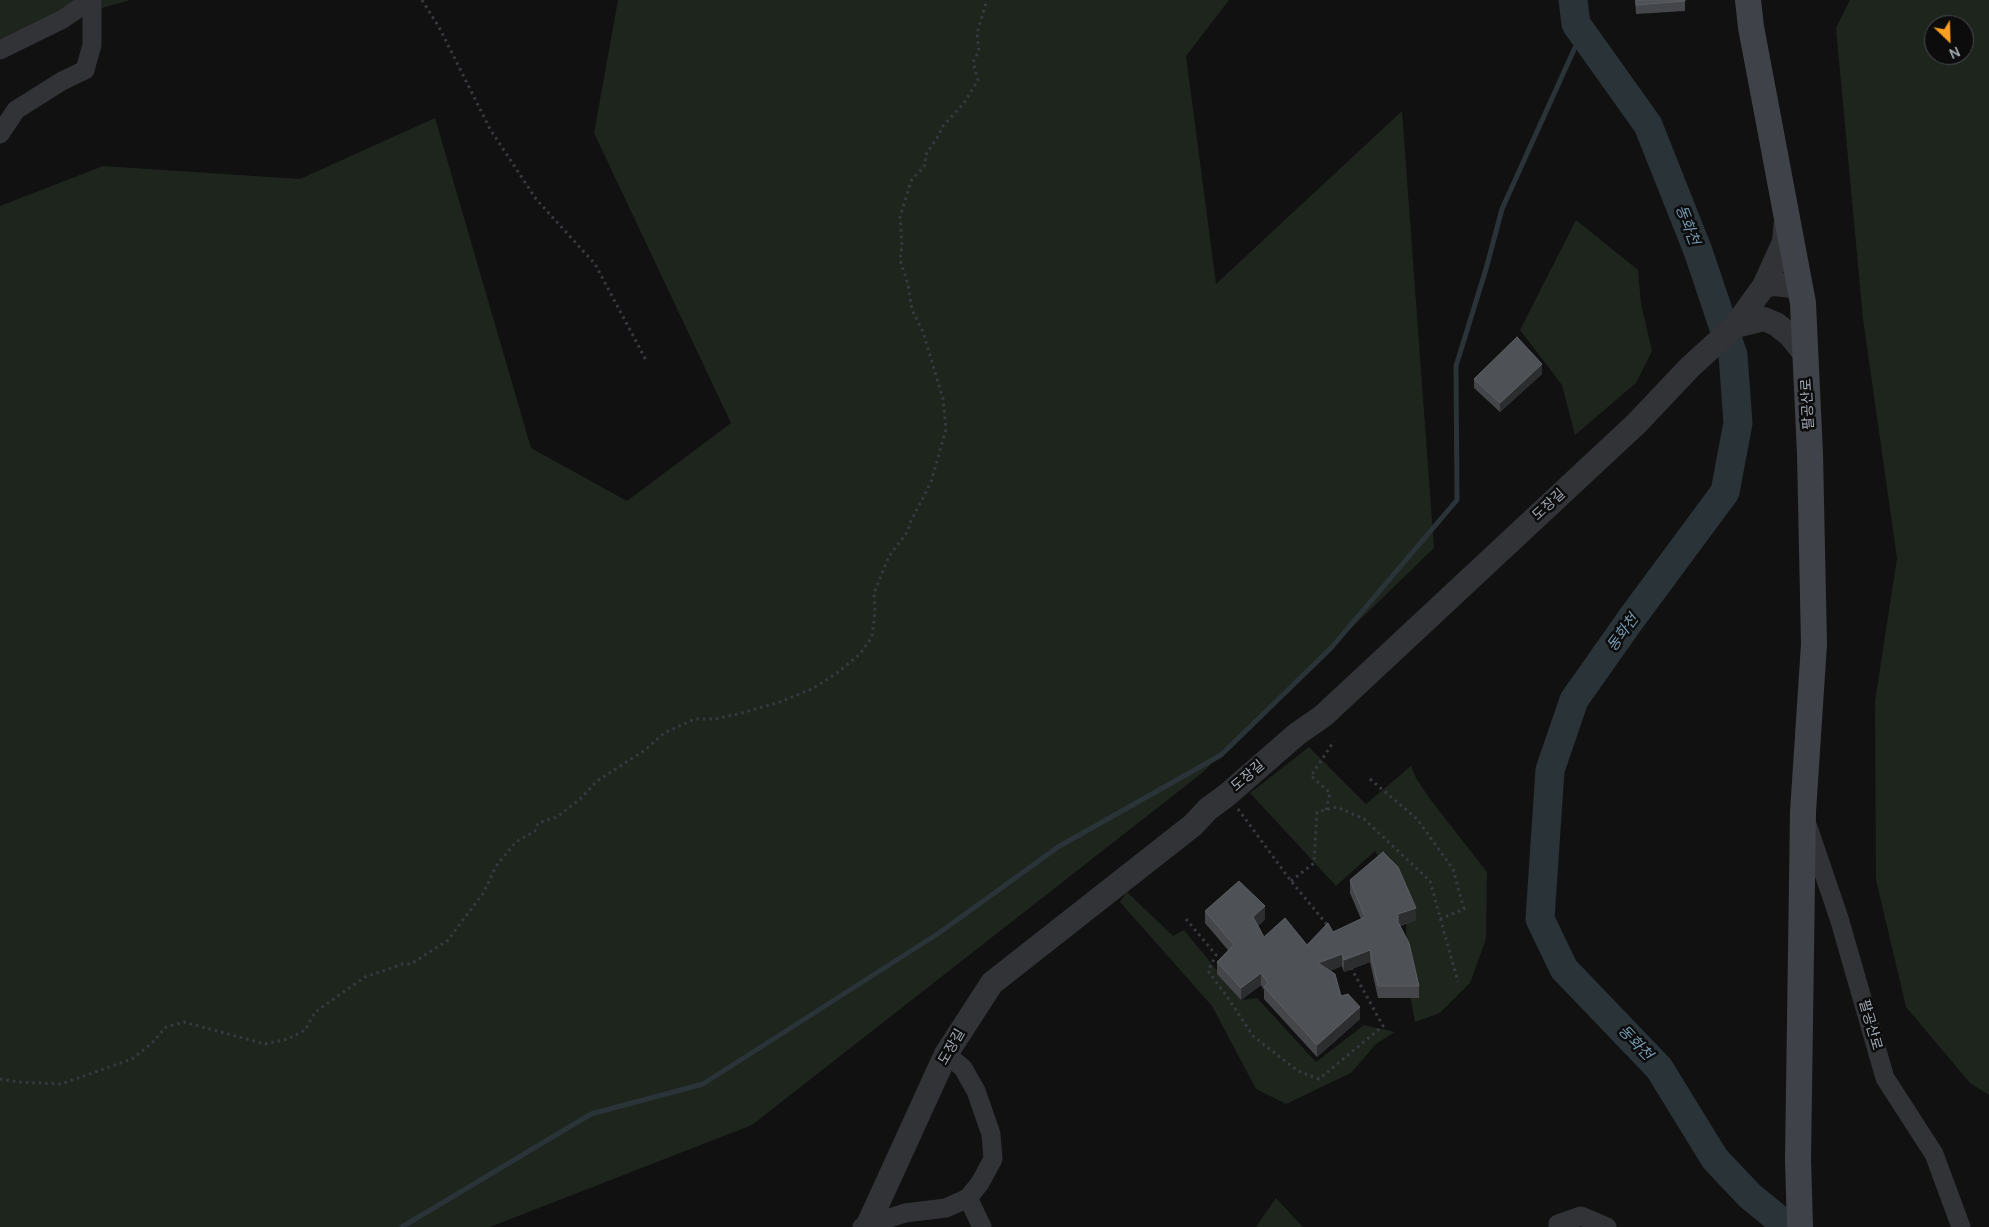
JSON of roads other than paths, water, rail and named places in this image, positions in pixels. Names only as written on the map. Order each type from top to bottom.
[{"type":"main road","name":"팔공산로","points":[[1748,0],[1751,27],[1800,287],[1810,454],[1814,644],[1802,812],[1798,1189],[1800,1227]]},
{"type":"street","points":[[0,50],[63,19],[92,0]]},
{"type":"street","points":[[0,134],[16,110],[62,81],[85,70],[92,44],[92,0]]},
{"type":"street","name":"도장길","points":[[866,1226],[946,1054],[992,983],[1193,825],[1208,809],[1227,795],[1297,734],[1323,716],[1636,424],[1690,367],[1761,301],[1784,242],[1787,214]]},
{"type":"street","points":[[1800,287],[1775,284],[1761,301],[1776,324],[1790,335],[1805,354]]},
{"type":"street","name":"팔공산로","points":[[1802,812],[1839,918],[1885,1078],[1934,1154],[1961,1227]]},
{"type":"street","points":[[866,1226],[905,1213],[946,1208],[968,1198],[980,1183],[993,1159],[991,1134],[976,1091],[963,1068],[946,1054]]},
{"type":"street","points":[[968,1198],[982,1227]]},
{"type":"street","points":[[1558,1227],[1558,1224],[1581,1216],[1607,1227]]},
{"type":"waterway","name":"동화천","points":[[1573,0],[1576,24],[1648,125],[1698,251],[1733,355],[1738,423],[1725,492],[1574,700],[1550,770],[1540,919],[1564,969],[1659,1068],[1715,1159],[1750,1196],[1788,1227]]},
{"type":"waterway","points":[[402,1227],[591,1114],[703,1084],[939,933],[1058,847],[1221,755],[1331,648],[1457,500],[1456,366],[1486,269],[1502,209],[1582,32]]}]
